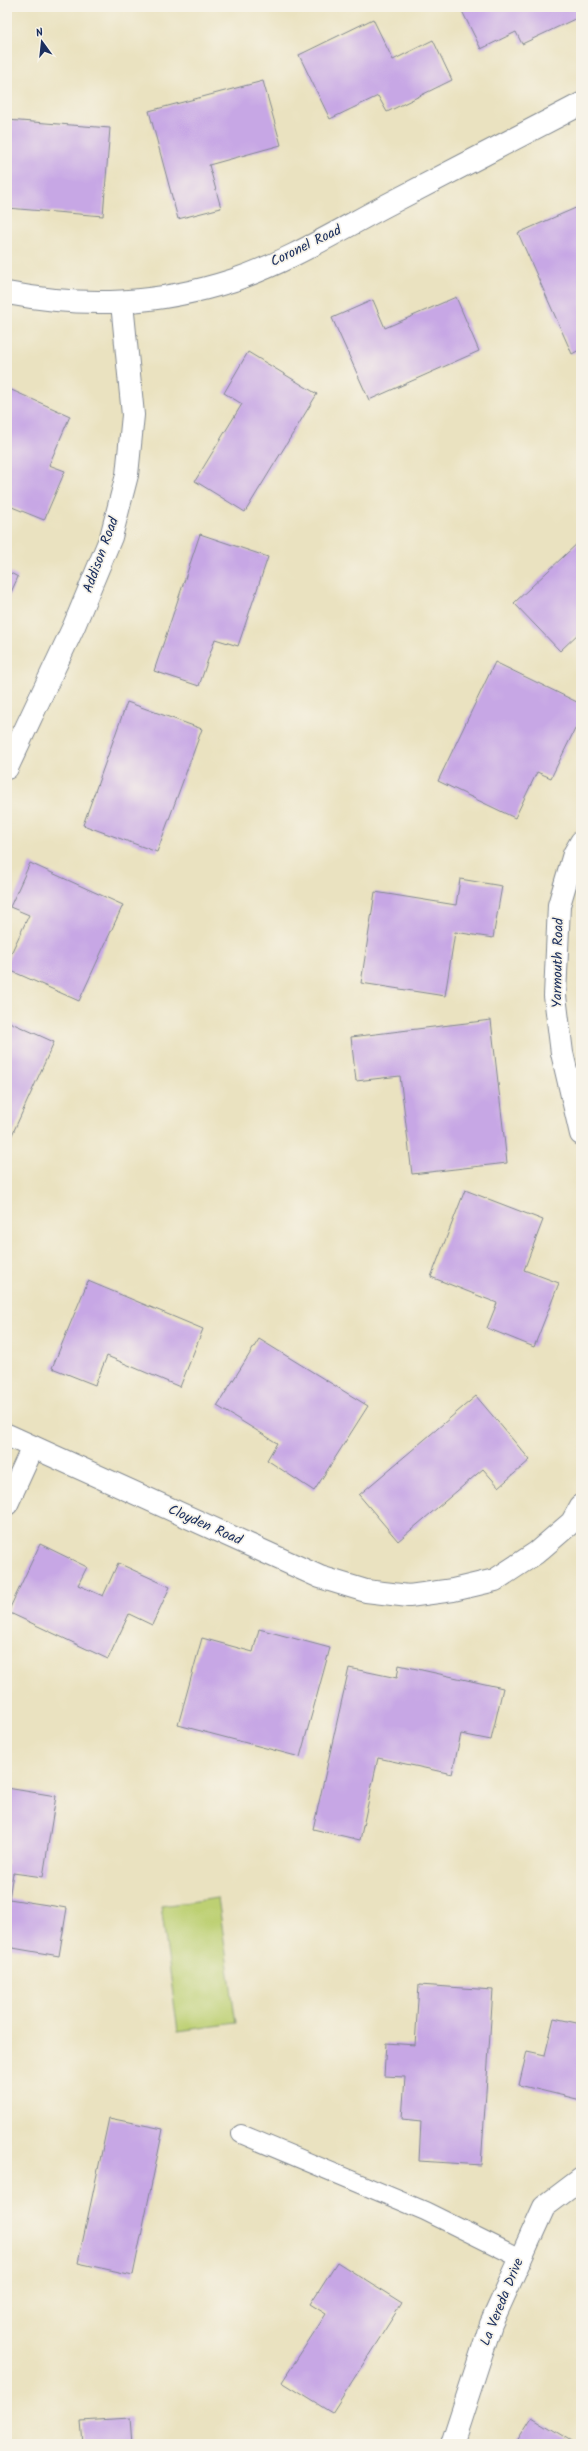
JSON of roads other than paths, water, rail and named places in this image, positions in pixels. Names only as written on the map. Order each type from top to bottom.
[{"type":"street","name":"Coronel Road","points":[[7,293],[41,300],[84,304],[122,303],[186,293],[235,280],[295,253],[581,104]]},
{"type":"street","name":"Addison Road","points":[[7,768],[74,626],[110,537],[127,475],[133,415],[122,303]]},
{"type":"street","name":"Yarmouth Road","points":[[581,842],[574,854],[559,905],[555,996],[562,1052],[581,1134]]},
{"type":"street","name":"Cloyden Road","points":[[7,1435],[320,1577],[366,1591],[409,1596],[453,1590],[495,1580],[536,1553],[572,1522],[581,1506]]},
{"type":"street","points":[[7,1504],[33,1447]]},
{"type":"street","name":"La Vereda Drive","points":[[452,2444],[491,2324],[544,2207],[581,2179]]},
{"type":"lane","points":[[241,2134],[425,2210],[520,2258]]}]
